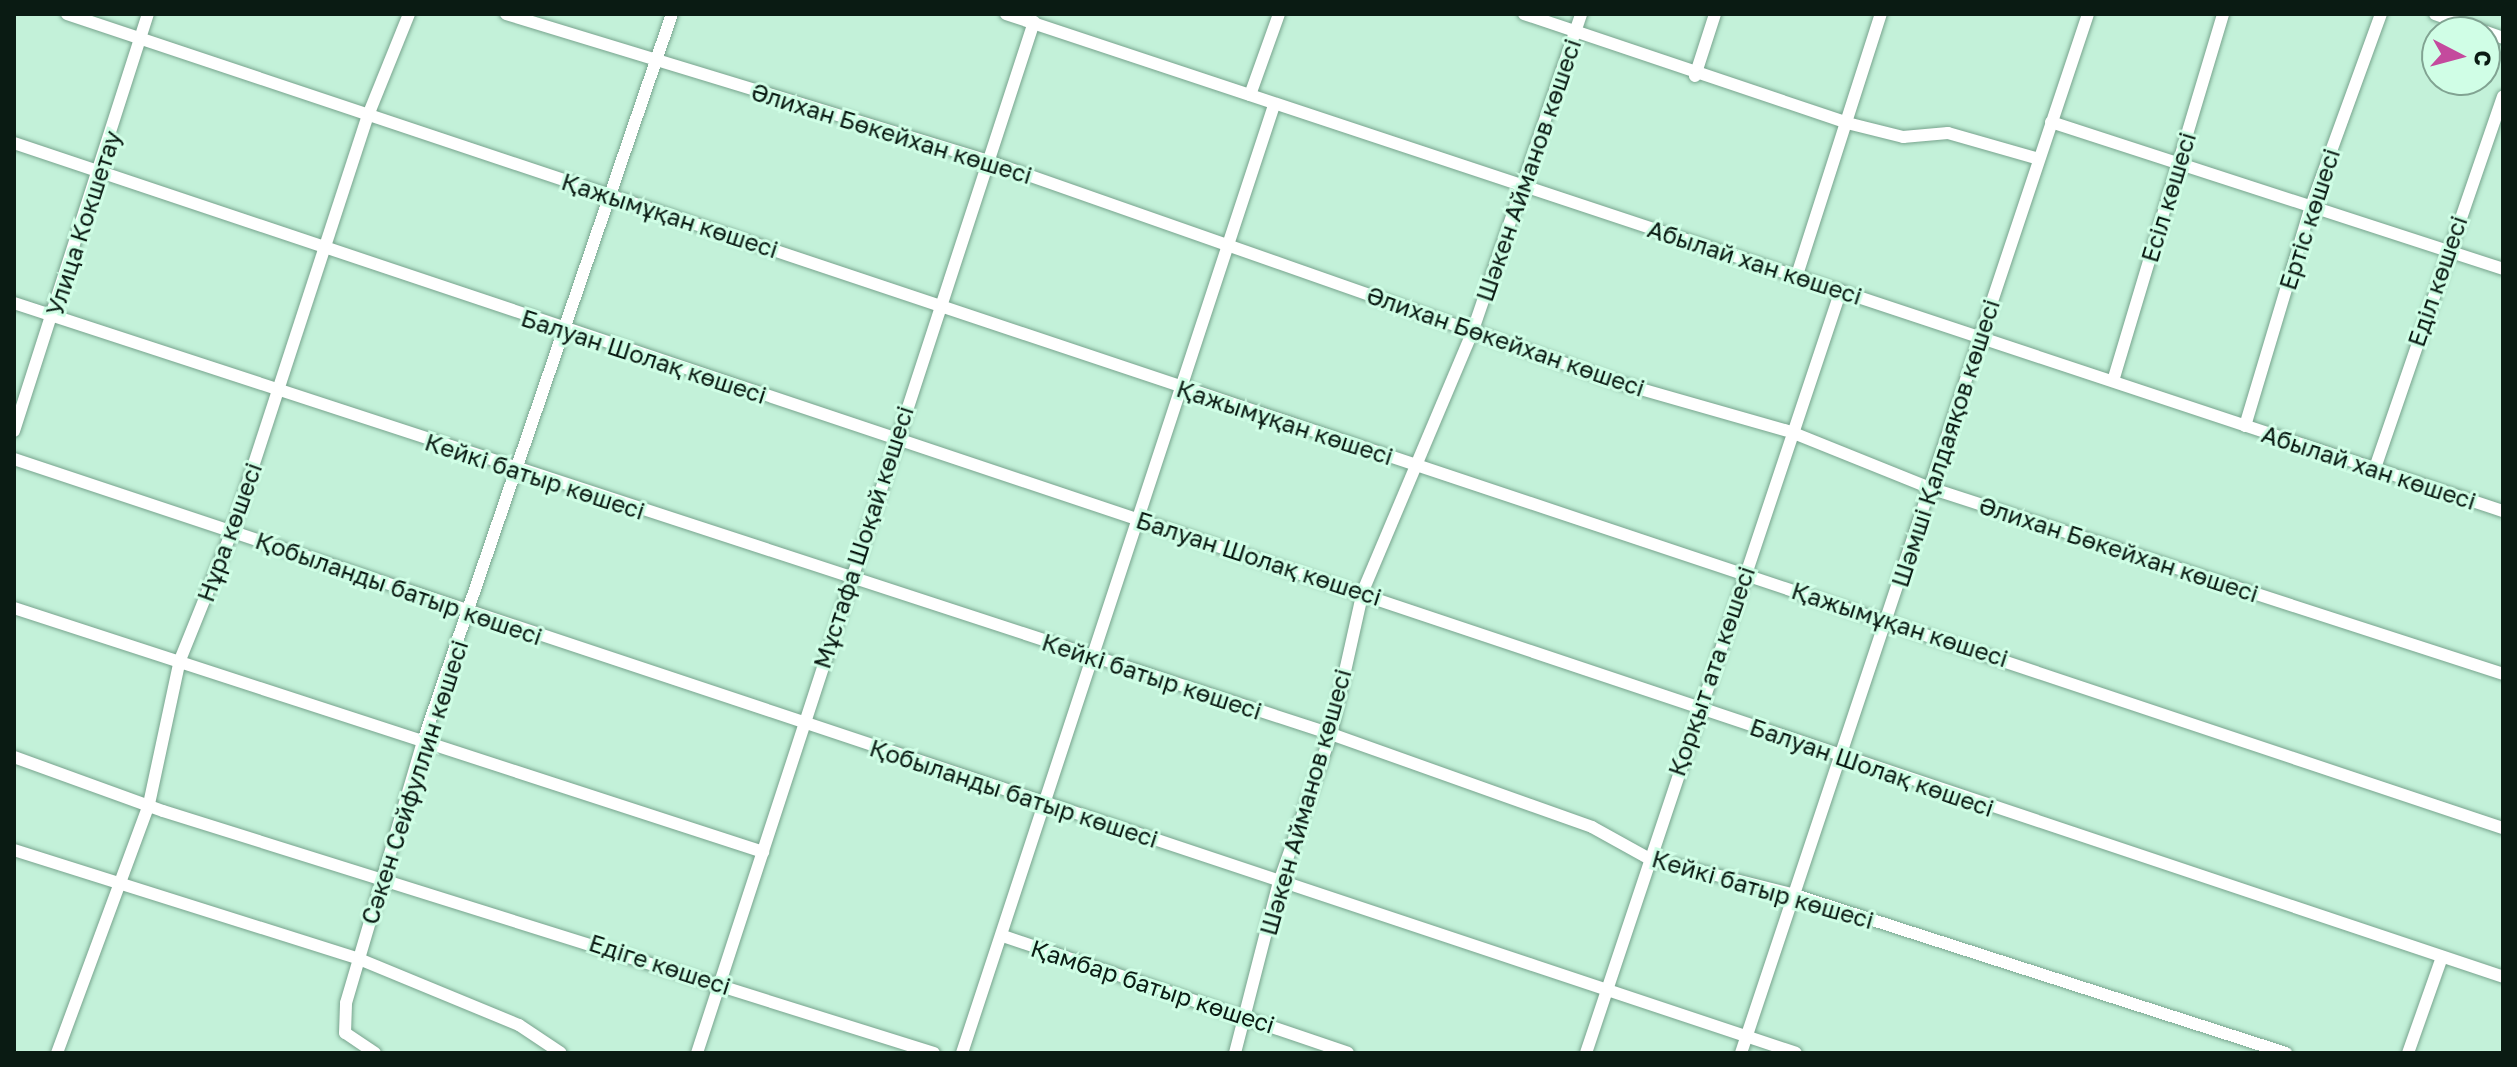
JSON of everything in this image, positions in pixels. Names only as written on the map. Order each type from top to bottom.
[{"type":"street","name":"Қажымұқан көшесі","points":[[67,14],[1181,388],[1888,619],[2503,828]]},
{"type":"street","name":"Улица Кокшетау","points":[[14,431],[101,175],[148,14]]},
{"type":"street","name":"Нұра көшесі","points":[[57,1053],[149,804],[180,660],[232,531],[369,113],[409,14]]},
{"type":"street","name":"Әлихан Бөкейхан көшесі","points":[[506,14],[985,160],[1473,330],[1791,432],[1930,488],[2503,674]]},
{"type":"street","name":"Сәкен Сейфуллин көшесі","points":[[375,1053],[345,1033],[359,959],[422,744],[469,611],[513,470],[565,329],[605,194],[672,14]]},
{"type":"street","name":"Абылай хан көшесі","points":[[1006,14],[2503,511]]},
{"type":"street","points":[[1250,95],[1279,14]]},
{"type":"street","points":[[1524,14],[1695,76],[1847,123],[1903,137],[1948,133],[2036,158]]},
{"type":"street","name":"Шәкен Айманов көшесі","points":[[1235,1053],[1279,882],[1331,734],[1363,591],[1473,330],[1518,184],[1581,14]]},
{"type":"street","points":[[1695,76],[1715,14]]},
{"type":"street","points":[[1797,275],[1881,14]]},
{"type":"street","name":"Шәмші Қалдаяқов көшесі","points":[[1741,1053],[1843,757],[2036,158],[2088,14]]},
{"type":"street","name":"Есіл көшесі","points":[[2113,381],[2223,14]]},
{"type":"street","name":"Ертіс көшесі","points":[[2245,426],[2310,209],[2381,14]]},
{"type":"street","points":[[2435,14],[2503,38]]},
{"type":"street","name":"Мұстафа Шоқай көшесі","points":[[697,1053],[763,852],[799,723],[854,577],[938,304],[1034,22]]},
{"type":"street","name":"Еділ көшесі","points":[[2375,468],[2447,250],[2503,96]]},
{"type":"street","points":[[962,1053],[1003,936],[1041,801],[1094,658],[1274,105]]},
{"type":"street","points":[[2051,122],[2177,166],[2503,269]]},
{"type":"street","name":"Балуан Шолақ көшесі","points":[[14,143],[325,252],[1363,591],[1843,757],[2503,977]]},
{"type":"street","name":"Қорқыт ата көшесі","points":[[1586,1053],[1610,990],[1648,858],[1841,290]]},
{"type":"street","name":"Кейкі батыр көшесі","points":[[14,303],[513,470],[854,577],[1331,734],[1592,827],[1648,858],[1795,895],[2286,1053]]},
{"type":"street","name":"Қобыланды батыр көшесі","points":[[14,459],[1796,1053]]},
{"type":"street","points":[[14,608],[180,660],[422,744],[763,852]]},
{"type":"street","name":"Едіге көшесі","points":[[14,757],[149,804],[385,876],[934,1053]]},
{"type":"street","points":[[14,850],[359,959],[519,1025],[561,1053]]},
{"type":"street","name":"Қамбар батыр көшесі","points":[[1003,936],[1348,1053]]},
{"type":"street","points":[[2408,1053],[2442,957]]}]
